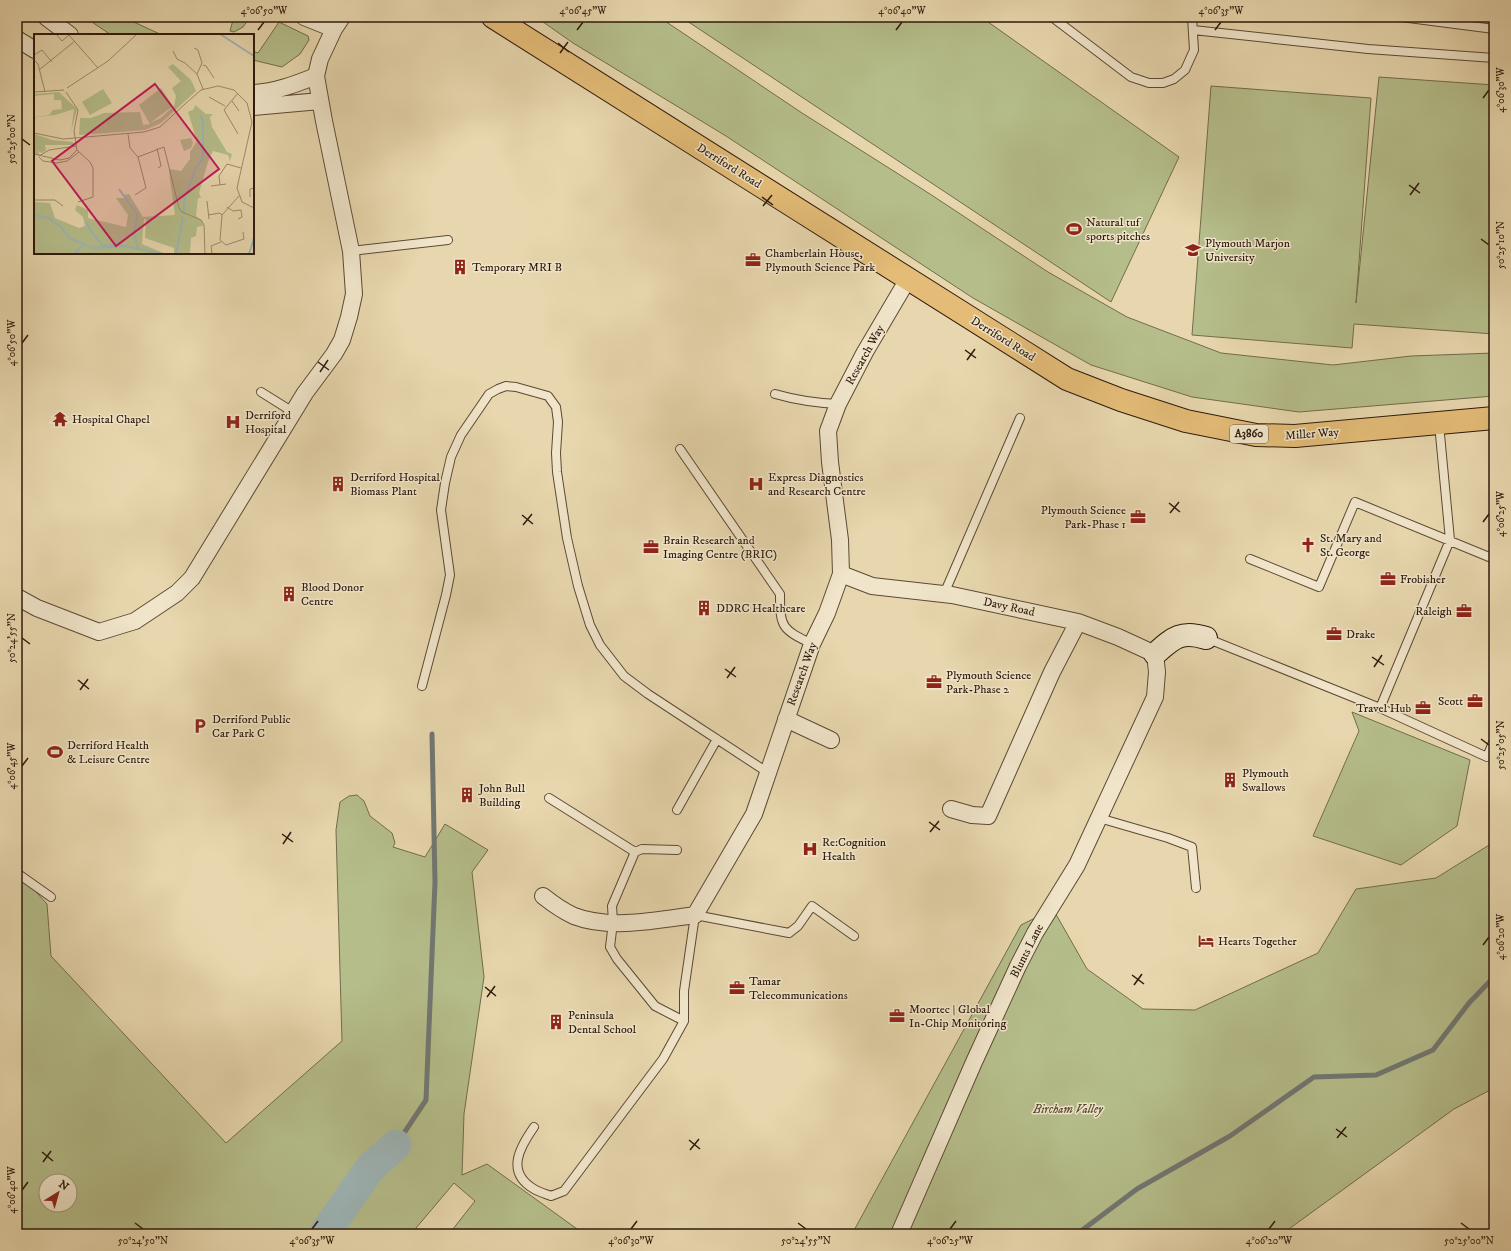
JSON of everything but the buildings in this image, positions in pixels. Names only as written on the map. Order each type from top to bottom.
[{"type":"main road","name":"Derriford Road","points":[[493,17],[1067,379]]},
{"type":"main road","name":"Miller Way","points":[[1067,379],[1121,400],[1186,421],[1256,435],[1295,436],[1494,418]]},
{"type":"street","points":[[46,17],[69,34]]},
{"type":"street","points":[[17,597],[37,608],[99,632],[135,622],[177,593],[192,578],[304,393],[334,354],[346,328],[354,294],[351,251],[316,76],[320,59],[338,23],[304,17]]},
{"type":"street","points":[[17,39],[34,49]]},
{"type":"street","points":[[254,93],[266,92],[291,86],[316,76]]},
{"type":"street","points":[[254,107],[320,101]]},
{"type":"street","name":"Research Way","points":[[694,915],[754,814],[812,644],[827,613],[841,574],[840,540],[830,462],[828,431],[838,404],[865,352],[908,279]]},
{"type":"street","name":"Davy Road","points":[[841,574],[872,586],[944,594],[1078,622],[1118,637],[1156,663]]},
{"type":"street","points":[[951,809],[988,816],[1052,672],[1078,622]]},
{"type":"street","points":[[1156,663],[1170,640],[1180,635],[1190,634],[1206,638]]},
{"type":"street","name":"Blunts Lane","points":[[899,1234],[974,1062],[1018,966],[1035,933],[1077,864],[1155,697],[1156,663]]},
{"type":"street","points":[[786,719],[832,740]]},
{"type":"street","points":[[543,896],[561,909],[575,916],[590,920],[612,922],[646,921],[694,915]]},
{"type":"lane","points":[[1052,17],[1131,77],[1149,84],[1163,83],[1174,79],[1185,70],[1194,50],[1192,17]]},
{"type":"lane","points":[[1401,17],[1494,29]]},
{"type":"lane","points":[[1193,30],[1368,49],[1494,58]]},
{"type":"lane","points":[[351,251],[448,240]]},
{"type":"lane","points":[[422,686],[450,575],[441,510],[451,458],[461,435],[489,394],[498,388],[506,386],[516,387],[548,396],[556,407],[558,422],[556,453],[557,472],[567,538],[578,586],[590,625],[600,645],[616,666],[630,680],[648,694],[768,772]]},
{"type":"lane","points":[[261,392],[293,412]]},
{"type":"lane","points":[[775,394],[814,403],[838,404]]},
{"type":"lane","points":[[944,594],[1020,418]]},
{"type":"lane","points":[[1380,708],[1450,540],[1439,424]]},
{"type":"lane","points":[[680,449],[780,594],[780,608],[786,629],[790,633],[812,644]]},
{"type":"lane","points":[[1250,559],[1318,587],[1355,502],[1494,559]]},
{"type":"lane","points":[[1206,638],[1380,708],[1487,757],[1494,740]]},
{"type":"lane","points":[[677,810],[717,739]]},
{"type":"lane","points":[[549,798],[635,852]]},
{"type":"lane","points":[[1099,818],[1168,838],[1192,847],[1196,888]]},
{"type":"lane","points":[[677,850],[642,849],[635,852],[612,906],[610,947],[617,959],[655,1006],[684,1021]]},
{"type":"lane","points":[[17,873],[51,897]]},
{"type":"lane","points":[[534,1127],[522,1144],[516,1161],[520,1176],[533,1189],[551,1196],[564,1192],[663,1059],[684,1021],[684,991],[694,915],[789,933],[798,926],[812,906],[854,936]]},
{"type":"green space","points":[[90,17],[123,17],[160,34],[110,34],[89,20]]},
{"type":"green space","points":[[226,17],[250,17],[243,27],[234,32],[230,31],[233,20]]},
{"type":"green space","points":[[536,17],[659,17],[802,113],[930,194],[1048,272],[1127,317],[1221,353],[1333,365],[1411,356],[1494,353],[1494,396],[1299,412],[1192,397],[1091,365],[973,298],[726,136],[573,43]]},
{"type":"green space","name":"Natural tuf sports pitches","points":[[681,17],[981,17],[1179,157],[1111,302]]},
{"type":"green space","points":[[279,22],[308,36],[309,40],[300,54],[282,67],[254,60],[254,51],[258,53]]},
{"type":"green space","points":[[1379,77],[1494,85],[1494,334],[1354,324],[1352,348],[1192,335],[1211,86],[1371,98],[1356,303]]},
{"type":"green space","points":[[1352,712],[1470,760],[1457,826],[1401,865],[1313,836],[1359,731]]},
{"type":"green space","points":[[357,795],[364,801],[370,816],[392,833],[395,843],[393,847],[425,857],[445,824],[488,850],[472,872],[484,977],[464,1114],[462,1175],[487,1164],[584,1234],[449,1234],[475,1201],[454,1183],[411,1234],[17,1234],[17,871],[47,904],[51,956],[226,1143],[342,1041],[336,830],[340,802],[349,796]]},
{"type":"green space","name":"Bircham Valley","points":[[1494,842],[1494,1088],[1454,1109],[1282,1234],[852,1234],[1021,925],[1053,909],[1087,969],[1143,1009],[1195,1010],[1318,953],[1356,889],[1436,878]]},
{"type":"waterway","points":[[396,1145],[426,1100],[435,882],[432,734]]},
{"type":"waterway","points":[[1077,1234],[1137,1189],[1230,1136],[1314,1077],[1376,1075],[1433,1050],[1469,1003],[1494,977]]},
{"type":"waterway","points":[[324,1234],[371,1167],[396,1145]]},
{"type":"place","name":"Natural tuf sports pitches","points":[[1074,229]]},
{"type":"place","name":"Plymouth Marjon University","points":[[1193,250]]},
{"type":"place","name":"Chamberlain House, Plymouth Science Park","points":[[753,260]]},
{"type":"place","name":"Temporary MRI B","points":[[460,267]]},
{"type":"place","name":"Hospital Chapel","points":[[60,419]]},
{"type":"place","name":"Derriford Hospital","points":[[233,422]]},
{"type":"place","name":"Derriford Hospital Biomass Plant","points":[[338,484]]},
{"type":"place","name":"Express Diagnostics and Research Centre","points":[[756,484]]},
{"type":"place","name":"Plymouth Science Park-Phase 1","points":[[1138,517]]},
{"type":"place","name":"St. Mary and St. George","points":[[1308,545]]},
{"type":"place","name":"Brain Research and Imaging Centre (BRIC)","points":[[651,547]]},
{"type":"place","name":"Frobisher","points":[[1388,579]]},
{"type":"place","name":"Blood Donor Centre","points":[[289,594]]},
{"type":"place","name":"DDRC Healthcare","points":[[704,608]]},
{"type":"place","name":"Raleigh","points":[[1464,611]]},
{"type":"place","name":"Drake","points":[[1334,634]]},
{"type":"place","name":"Plymouth Science Park-Phase 2","points":[[934,682]]},
{"type":"place","name":"Scott","points":[[1475,701]]},
{"type":"place","name":"Travel Hub","points":[[1423,708]]},
{"type":"place","name":"Derriford Public Car Park C","points":[[200,726]]},
{"type":"place","name":"Derriford Health & Leisure Centre","points":[[55,752]]},
{"type":"place","name":"Plymouth Swallows","points":[[1230,780]]},
{"type":"place","name":"John Bull Building","points":[[467,795]]},
{"type":"place","name":"Re:Cognition Health","points":[[810,849]]},
{"type":"place","name":"Hearts Together","points":[[1206,941]]},
{"type":"place","name":"Tamar Telecommunications","points":[[737,988]]},
{"type":"place","name":"Moortec | Global In-Chip Monitoring","points":[[897,1016]]},
{"type":"place","name":"Peninsula Dental School","points":[[556,1022]]}]
